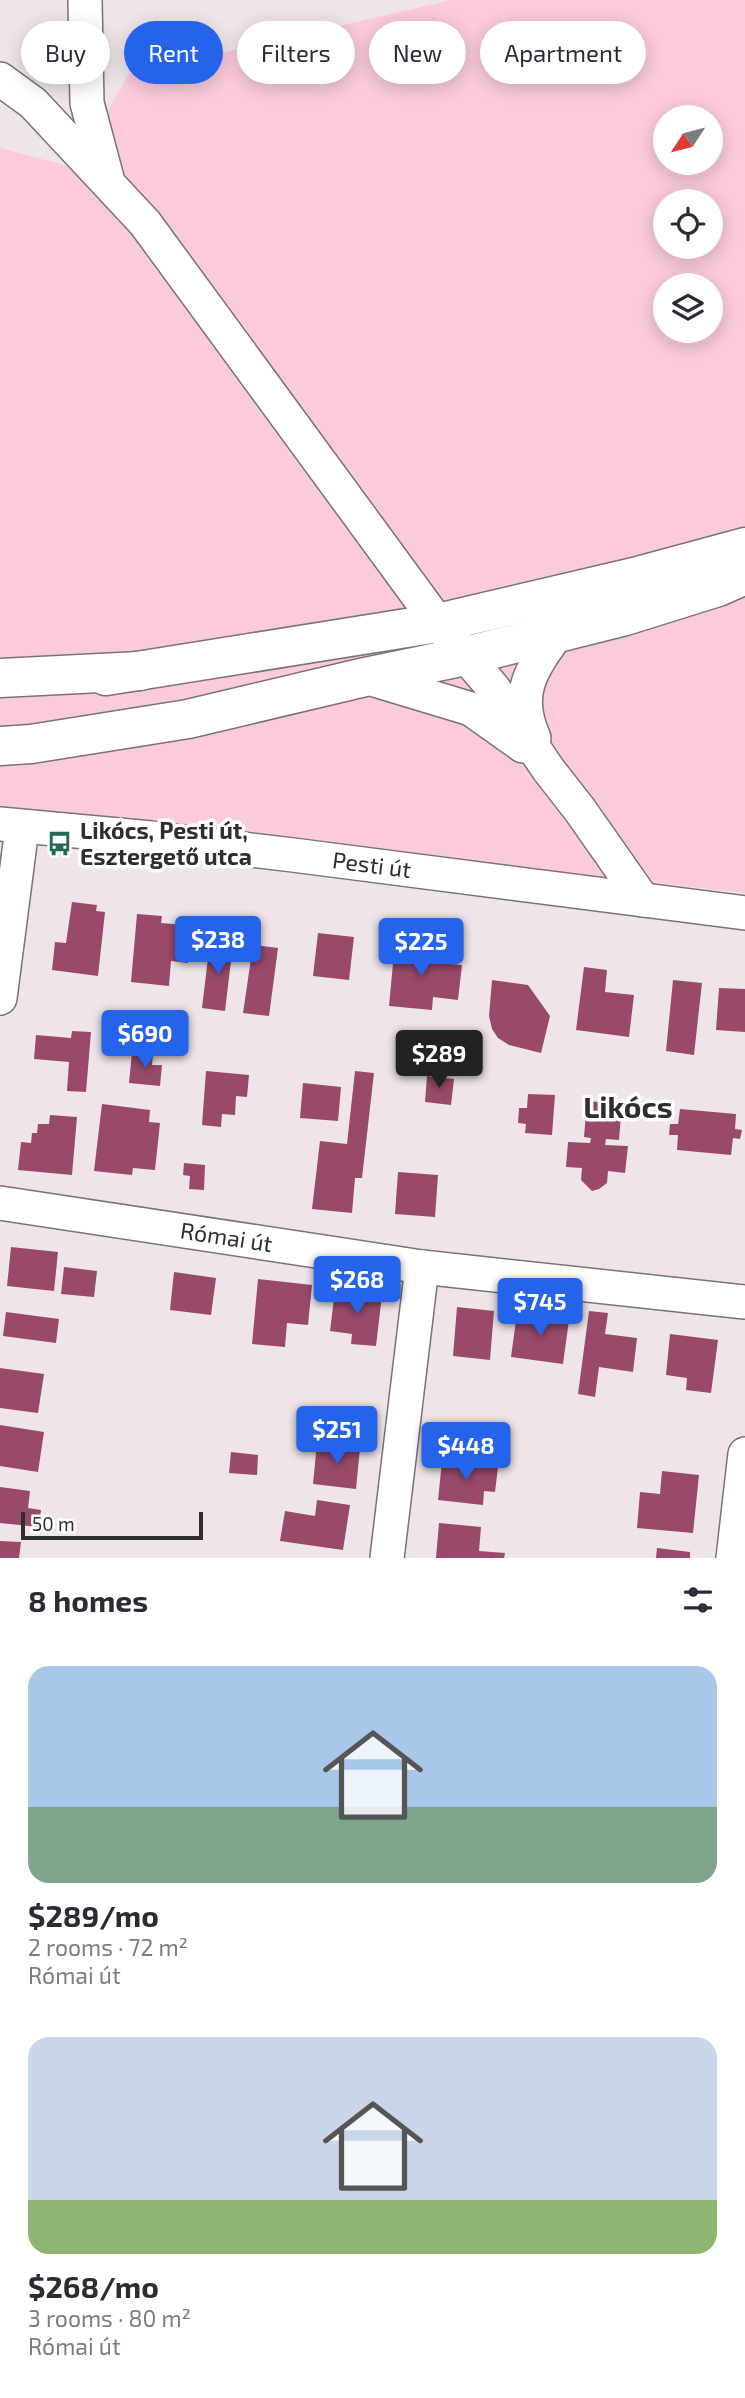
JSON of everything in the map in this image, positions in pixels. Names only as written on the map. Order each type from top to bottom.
[{"type":"main road","points":[[0,693],[438,623],[634,577],[745,547]]},
{"type":"main road","points":[[0,746],[31,744],[188,719],[466,656],[625,616],[718,587],[745,575]]},
{"type":"main road","points":[[0,678],[140,671]]},
{"type":"street","points":[[85,0],[87,103],[109,183]]},
{"type":"street","points":[[0,79],[33,103],[145,223],[438,623],[494,689],[643,900]]},
{"type":"street","points":[[548,769],[528,726],[524,696],[533,667],[556,635]]},
{"type":"street","points":[[365,677],[471,709],[515,739],[548,769]]},
{"type":"street","points":[[0,998],[11,826]]},
{"type":"street","name":"Pesti út","points":[[11,826],[176,841],[745,913]]},
{"type":"street","name":"Római út","points":[[0,1203],[422,1267],[745,1302]]},
{"type":"street","points":[[387,1558],[422,1267]]},
{"type":"street","points":[[733,1558],[745,1454]]},
{"type":"shaded area","points":[[452,0],[745,0],[745,893],[100,818],[0,812],[0,148],[75,168],[124,83],[223,84],[223,52],[237,49],[237,84],[355,84],[355,22]]},
{"type":"building","points":[[72,902],[97,905],[96,911],[105,912],[98,976],[52,970],[55,942],[66,943]]},
{"type":"building","points":[[137,914],[162,916],[161,923],[185,925],[186,921],[190,921],[196,927],[194,932],[191,932],[188,963],[171,961],[169,986],[131,982]]},
{"type":"building","points":[[318,933],[354,937],[349,980],[313,976]]},
{"type":"building","points":[[210,941],[233,944],[225,1011],[202,1008]]},
{"type":"building","points":[[395,942],[432,946],[430,962],[462,965],[458,1000],[433,997],[432,1010],[389,1006]]},
{"type":"building","points":[[253,945],[278,948],[269,1016],[243,1013]]},
{"type":"building","points":[[584,967],[607,970],[605,992],[634,995],[629,1037],[576,1030]]},
{"type":"building","points":[[492,980],[528,985],[550,1016],[541,1053],[509,1045],[498,1038],[492,1029],[489,1016]]},
{"type":"building","points":[[673,980],[702,983],[694,1055],[666,1051]]},
{"type":"building","points":[[719,988],[745,989],[745,1032],[716,1030]]},
{"type":"building","points":[[72,1031],[91,1032],[86,1092],[67,1091],[69,1062],[34,1059],[36,1035],[71,1038]]},
{"type":"building","points":[[132,1052],[153,1054],[152,1065],[162,1065],[160,1086],[129,1083]]},
{"type":"building","points":[[206,1071],[249,1075],[247,1097],[236,1096],[235,1115],[222,1114],[221,1127],[202,1125]]},
{"type":"building","points":[[355,1071],[374,1073],[362,1178],[355,1178],[352,1213],[312,1209],[320,1141],[347,1144]]},
{"type":"building","points":[[427,1076],[454,1079],[451,1105],[425,1102]]},
{"type":"building","points":[[303,1083],[341,1087],[338,1121],[300,1118]]},
{"type":"building","points":[[528,1094],[555,1095],[552,1135],[525,1133],[526,1124],[518,1123],[519,1108],[527,1108]]},
{"type":"building","points":[[587,1101],[622,1104],[619,1140],[606,1139],[605,1145],[628,1146],[625,1173],[608,1171],[607,1183],[592,1191],[581,1180],[582,1168],[566,1167],[568,1142],[590,1143],[591,1138],[584,1137]]},
{"type":"building","points":[[102,1104],[150,1110],[149,1122],[160,1123],[155,1170],[133,1168],[132,1175],[94,1171]]},
{"type":"building","points":[[680,1109],[736,1114],[735,1129],[742,1130],[740,1139],[733,1138],[731,1155],[677,1150],[678,1135],[669,1135],[670,1124],[678,1124]]},
{"type":"building","points":[[50,1115],[77,1117],[72,1175],[18,1170],[21,1142],[31,1143],[32,1133],[37,1133],[38,1124],[49,1124]]},
{"type":"building","points":[[184,1163],[205,1165],[204,1190],[189,1189],[190,1176],[183,1175]]},
{"type":"building","points":[[398,1172],[438,1175],[435,1217],[395,1214]]},
{"type":"building","points":[[11,1247],[58,1252],[54,1291],[7,1286]]},
{"type":"building","points":[[64,1267],[97,1271],[94,1297],[61,1294]]},
{"type":"building","points":[[174,1272],[216,1278],[211,1315],[170,1310]]},
{"type":"building","points":[[258,1279],[312,1285],[308,1325],[287,1323],[285,1347],[252,1344]]},
{"type":"building","points":[[335,1290],[382,1295],[376,1346],[351,1344],[352,1334],[330,1331]]},
{"type":"building","points":[[457,1307],[494,1311],[490,1360],[453,1356]]},
{"type":"building","points":[[589,1311],[608,1313],[605,1334],[637,1338],[633,1372],[599,1367],[595,1397],[578,1394]]},
{"type":"building","points":[[6,1312],[59,1319],[56,1343],[3,1336]]},
{"type":"building","points":[[517,1313],[569,1320],[563,1364],[511,1357]]},
{"type":"building","points":[[670,1334],[718,1340],[711,1393],[686,1390],[687,1378],[666,1375]]},
{"type":"building","points":[[0,1368],[44,1374],[38,1413],[0,1408]]},
{"type":"building","points":[[0,1425],[44,1432],[38,1472],[0,1466]]},
{"type":"building","points":[[317,1443],[360,1448],[356,1489],[313,1484]]},
{"type":"building","points":[[231,1452],[258,1455],[257,1475],[229,1473]]},
{"type":"building","points":[[442,1461],[498,1467],[495,1492],[484,1491],[483,1505],[438,1500]]},
{"type":"building","points":[[662,1471],[699,1475],[693,1533],[637,1528],[640,1492],[660,1494]]},
{"type":"building","points":[[0,1487],[30,1491],[28,1508],[41,1510],[39,1527],[0,1523]]},
{"type":"building","points":[[317,1500],[350,1505],[343,1550],[280,1541],[285,1511],[315,1516]]},
{"type":"building","points":[[439,1523],[481,1527],[479,1551],[505,1553],[504,1558],[436,1558]]},
{"type":"building","points":[[0,1541],[21,1542],[19,1558],[0,1558]]},
{"type":"building","points":[[657,1548],[690,1552],[690,1558],[656,1558]]},
{"type":"place","name":"Likócs, Pesti út, Esztergető utca","points":[[60,844]]},
{"type":"district","name":"Likócs","points":[[628,1108]]}]
